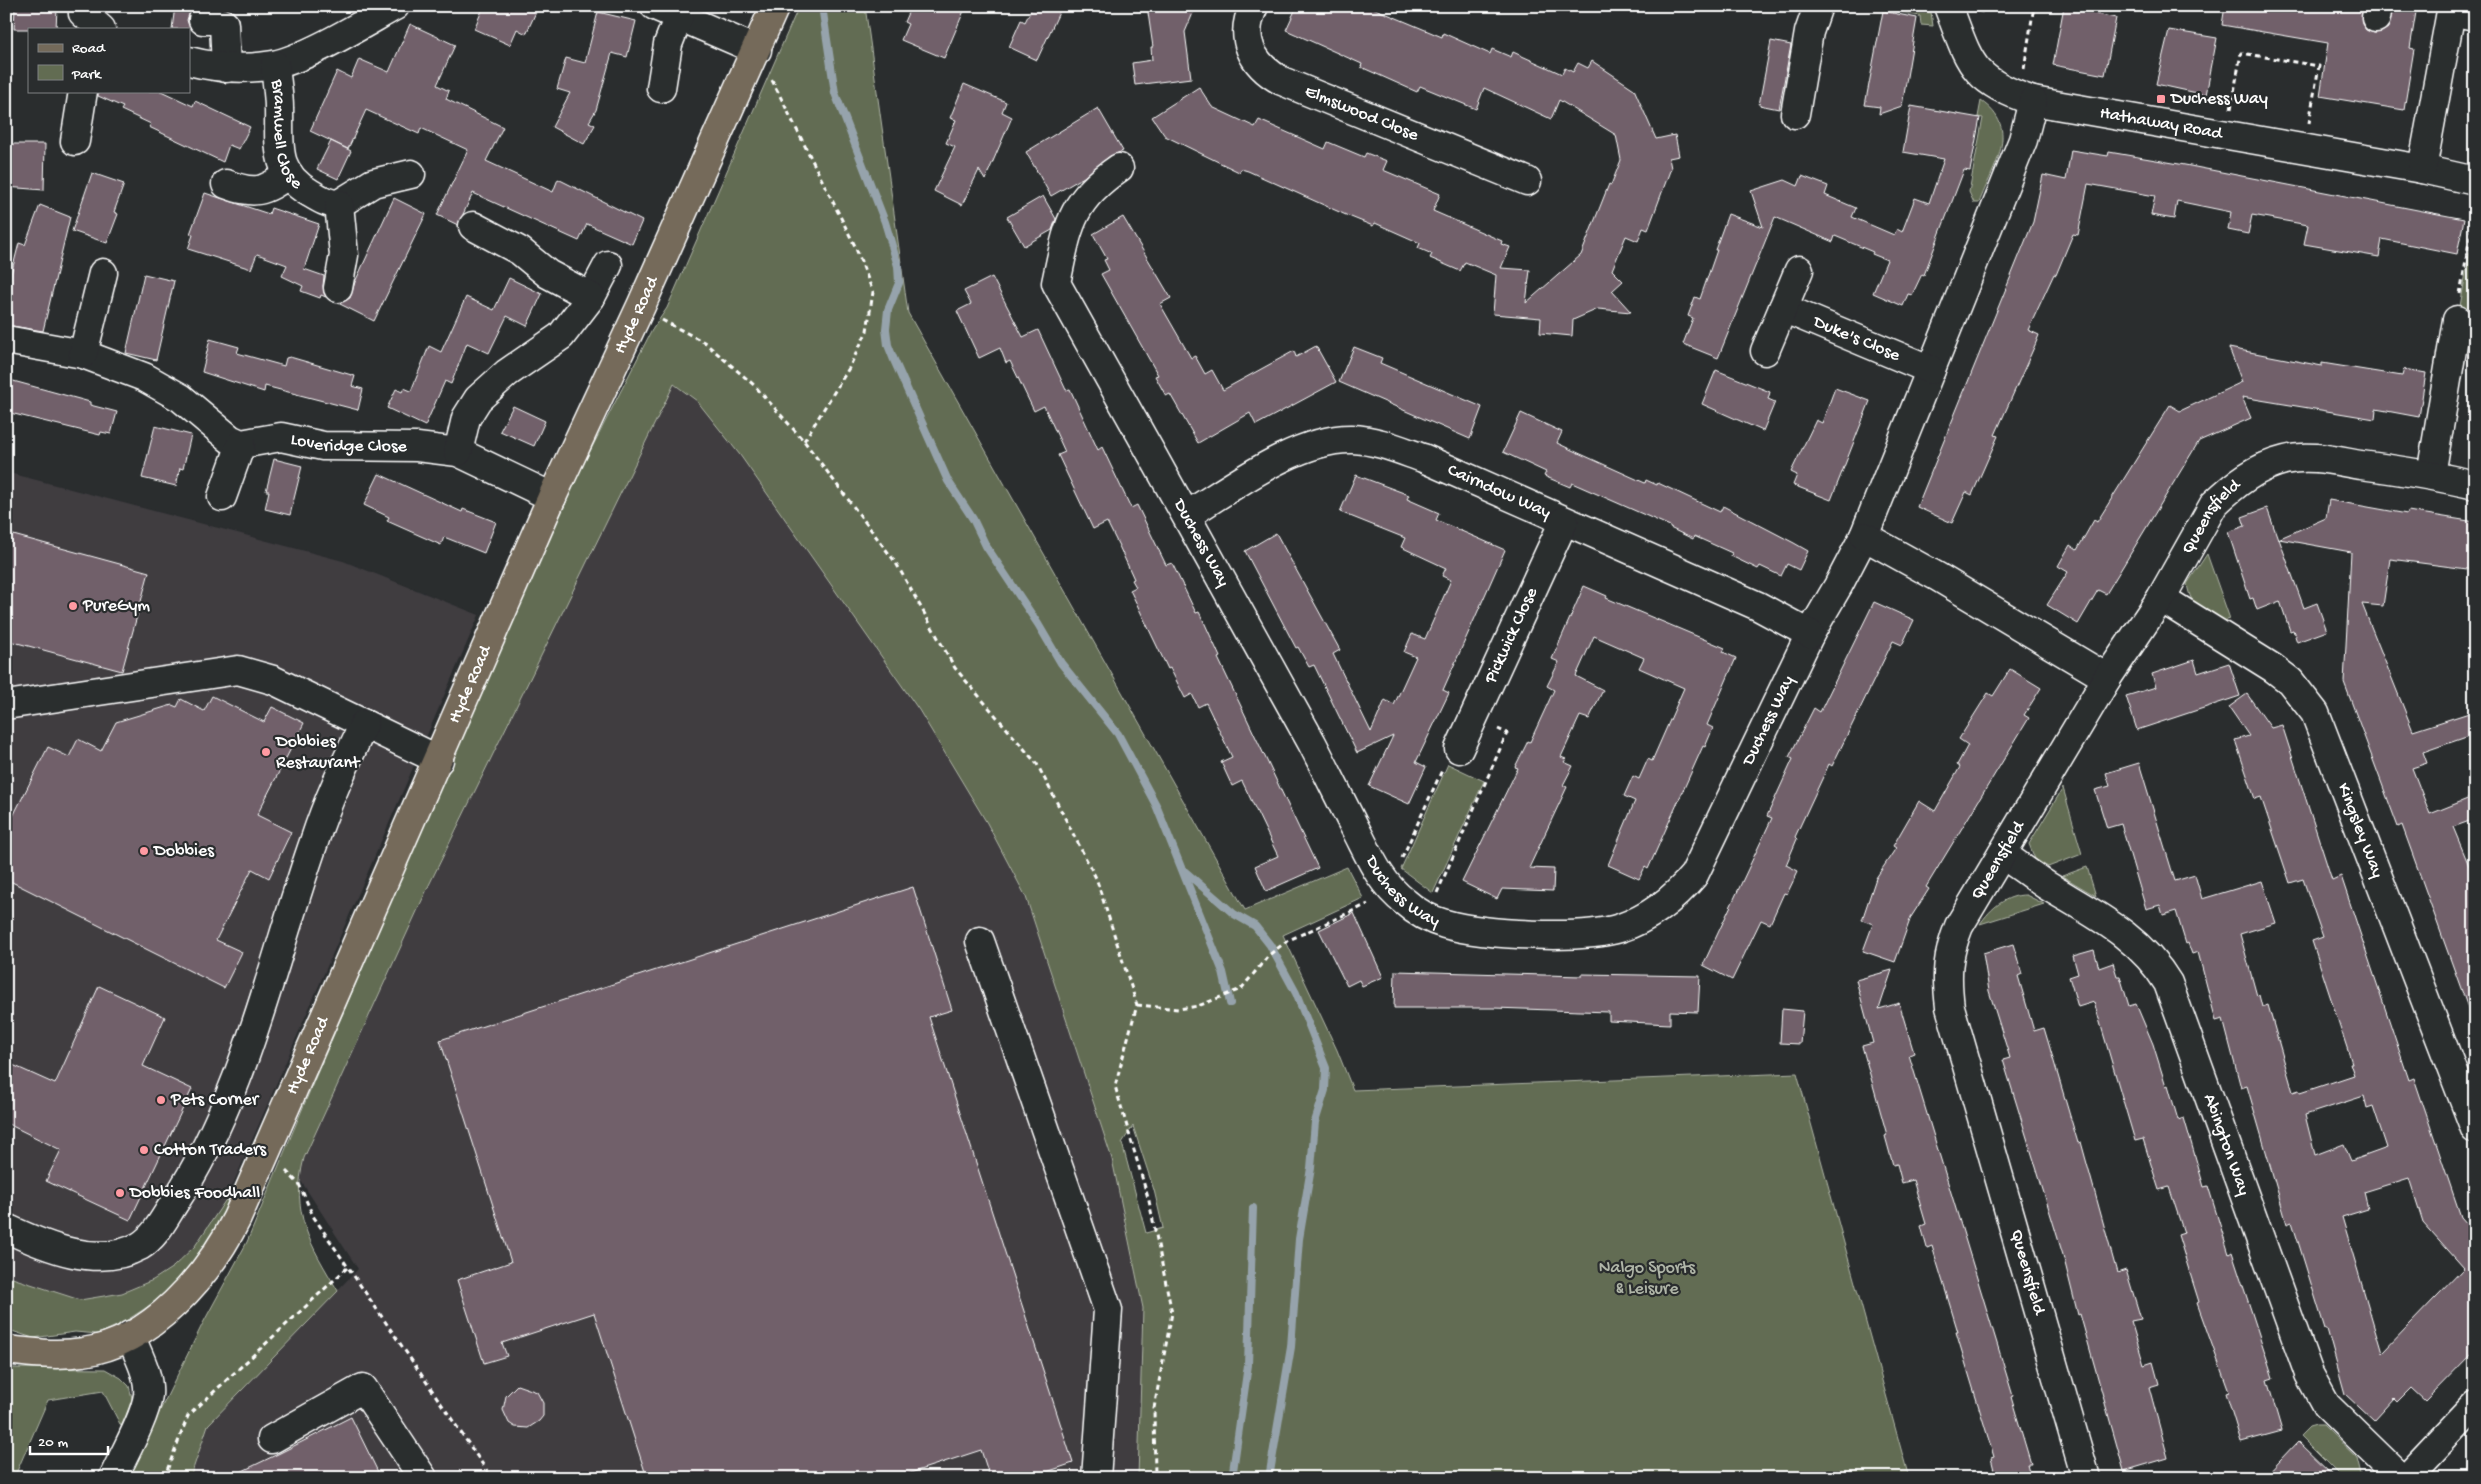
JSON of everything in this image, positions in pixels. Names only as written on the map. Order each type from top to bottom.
[{"type":"main road","name":"Hyde Road","points":[[6,1350],[52,1353],[83,1352],[115,1343],[130,1336],[178,1300],[215,1257],[237,1218],[439,760],[552,497],[641,306],[757,50],[775,6]]},
{"type":"street","name":"Bramwell Close","points":[[190,61],[226,68],[275,65],[316,48],[395,6]]},
{"type":"street","name":"Elmswood Close","points":[[1254,6],[1247,25],[1247,37],[1255,59],[1266,72],[1282,81],[1527,181]]},
{"type":"street","points":[[1795,114],[1809,32],[1818,6]]},
{"type":"street","name":"Hathaway Road","points":[[1948,6],[1962,48],[1969,60],[1994,86],[2026,99],[2227,137],[2422,169],[2475,181]]},
{"type":"street","points":[[661,88],[668,44],[667,11],[757,50]]},
{"type":"street","points":[[2422,169],[2460,11]]},
{"type":"street","points":[[203,20],[215,20],[224,24],[226,68]]},
{"type":"street","name":"Bramwell Close","points":[[275,65],[279,107],[278,147],[282,162],[289,174],[303,189],[326,202],[339,204]]},
{"type":"street","points":[[75,141],[83,92]]},
{"type":"street","name":"Duchess Way","points":[[1119,168],[1092,188],[1074,212],[1056,283],[1187,515],[1317,753],[1380,878],[1404,902],[1427,916],[1443,923],[1469,930],[1553,934],[1592,932],[1618,928],[1633,922],[1668,902],[1694,874],[1810,634],[1864,536],[2023,140],[2026,99]]},
{"type":"street","points":[[226,184],[247,192],[258,192],[289,174]]},
{"type":"street","points":[[338,288],[343,271],[343,243],[339,204],[373,183],[411,174]]},
{"type":"street","points":[[473,226],[520,251],[548,274],[591,297]]},
{"type":"street","points":[[458,452],[466,418],[478,399],[507,373],[561,336],[591,297],[608,265]]},
{"type":"street","points":[[1765,351],[1799,270]]},
{"type":"street","points":[[83,354],[103,273]]},
{"type":"street","name":"Duke's Close","points":[[1783,308],[1931,370]]},
{"type":"street","points":[[2431,475],[2457,320]]},
{"type":"street","points":[[6,340],[83,354],[163,386],[187,402],[230,439],[241,444],[222,496]]},
{"type":"street","name":"Loveridge Close","points":[[241,444],[281,437],[323,446],[417,447],[458,452],[552,497]]},
{"type":"street","name":"Cairndow Way","points":[[1187,515],[1288,456],[1323,443],[1353,440],[1383,444],[1423,458],[1758,606],[1810,634]]},
{"type":"street","name":"Queensfield","points":[[2086,1478],[1950,1007],[1947,963],[1951,946],[1959,926],[2107,678],[2161,598],[2214,504],[2234,486],[2255,471],[2286,459],[2314,458],[2431,475],[2475,485]]},
{"type":"street","name":"Pickwick Close","points":[[1459,749],[1564,521]]},
{"type":"street","points":[[1864,536],[1938,577],[2107,678]]},
{"type":"street","name":"Kingsley Way","points":[[2161,598],[2273,668],[2290,681],[2315,713],[2475,1129]]},
{"type":"street","points":[[6,705],[238,670],[273,680],[439,760]]},
{"type":"street","points":[[6,1228],[73,1253],[101,1256],[139,1247],[149,1240],[160,1226],[183,1191],[211,1139],[241,1071],[315,837],[364,724]]},
{"type":"street","name":"Abington Way","points":[[2002,854],[2044,884],[2135,941],[2157,965],[2174,1000],[2309,1374],[2326,1405],[2400,1478]]},
{"type":"street","points":[[980,941],[1108,1310],[1096,1478]]},
{"type":"street","points":[[113,1478],[148,1395],[146,1378],[130,1336]]},
{"type":"street","points":[[272,1439],[363,1388],[423,1478]]},
{"type":"street","points":[[2406,1478],[2475,1405]]},
{"type":"path","points":[[2026,99],[2034,6]]},
{"type":"path","points":[[757,50],[855,246],[873,292],[867,331],[849,368],[804,441]]},
{"type":"path","points":[[2227,137],[2241,53],[2319,66],[2304,150]]},
{"type":"path","points":[[2457,320],[2456,314],[2475,210]]},
{"type":"path","points":[[641,306],[704,342],[754,385],[804,441],[896,563],[955,668],[1037,764],[1096,878],[1137,1005],[1115,1086],[1149,1201],[1172,1313],[1154,1408],[1156,1478]]},
{"type":"path","points":[[1427,916],[1507,733],[1474,717]]},
{"type":"path","points":[[1137,1005],[1179,1009],[1198,1006],[1241,990],[1269,956],[1287,941]]},
{"type":"path","points":[[266,1151],[299,1184],[313,1216],[492,1478]]},
{"type":"path","points":[[164,1478],[188,1416],[348,1268]]},
{"type":"shaded area","points":[[673,383],[697,401],[740,455],[919,710],[987,823],[1026,897],[1112,1159],[1143,1308],[1138,1478],[190,1478],[207,1425],[358,1269],[299,1178],[304,1158],[429,885]]},
{"type":"shaded area","points":[[6,472],[343,561],[479,615],[227,1198],[195,1246],[173,1267],[153,1280],[122,1293],[80,1300],[6,1276]]},
{"type":"green space","name":"Nalgo Sports & Leisure","points":[[799,6],[865,6],[908,313],[1245,910],[1347,867],[1363,898],[1283,935],[1337,1050],[1353,1090],[1797,1073],[1909,1478],[1138,1478],[1143,1308],[1112,1159],[1026,897],[987,823],[919,710],[740,455],[697,401],[674,384],[429,885],[304,1158],[299,1195],[305,1228],[311,1243],[338,1291],[208,1425],[190,1478],[127,1478],[202,1325],[247,1242],[491,668],[581,469],[652,330],[667,308]],"holes":[[[1133,1126],[1154,1190],[1163,1228],[1146,1233],[1122,1143]]]},
{"type":"green space","points":[[1870,6],[1926,6],[1931,12],[1933,26],[1921,25],[1920,16]]},
{"type":"green space","points":[[1981,101],[1993,112],[2000,124],[2002,136],[1997,162],[1979,203],[1974,203],[1969,192],[1983,118],[1978,117]]},
{"type":"green space","points":[[2475,222],[2475,317],[2459,312]]},
{"type":"green space","points":[[2207,554],[2230,619],[2224,621],[2199,608],[2189,592],[2187,584]]},
{"type":"green space","points":[[1448,764],[1484,781],[1433,893],[1401,869]]},
{"type":"green space","points":[[2063,788],[2082,854],[2048,867],[2035,859],[2029,844]]},
{"type":"green space","points":[[2087,867],[2096,896],[2062,876]]},
{"type":"green space","points":[[2026,895],[2044,904],[1980,924],[1989,913],[2006,900]]},
{"type":"green space","points":[[227,1198],[228,1208],[200,1256],[169,1293],[121,1324],[98,1334],[75,1332],[33,1338],[6,1329],[6,1276],[80,1300],[122,1293],[153,1280],[173,1267],[195,1246]]},
{"type":"green space","points":[[6,1368],[105,1369],[121,1378],[129,1386],[134,1406],[131,1414],[121,1426],[103,1391],[48,1400],[14,1478],[6,1478]]},
{"type":"green space","points":[[2323,1425],[2357,1458],[2362,1478],[2342,1478],[2300,1436],[2309,1427]]},
{"type":"building","points":[[175,6],[196,6],[190,12],[187,20],[190,28],[172,28]]},
{"type":"building","points":[[484,6],[524,6],[536,12],[526,34],[517,29],[510,45],[474,29]]},
{"type":"building","points":[[911,6],[966,6],[944,58],[901,40],[908,24],[904,22]]},
{"type":"building","points":[[1033,6],[1062,6],[1037,60],[1009,47],[1021,20],[1025,22]]},
{"type":"building","points":[[1147,6],[1196,6],[1185,32],[1191,78],[1135,85],[1132,63],[1152,60],[1151,47],[1153,47]]},
{"type":"building","points":[[1297,6],[1368,6],[1442,37],[1443,33],[1490,54],[1492,49],[1511,57],[1513,52],[1562,74],[1565,68],[1573,72],[1578,63],[1588,68],[1592,61],[1634,89],[1656,139],[1675,135],[1679,156],[1669,158],[1671,168],[1648,230],[1643,228],[1638,241],[1626,236],[1612,270],[1623,281],[1612,291],[1631,312],[1598,309],[1573,320],[1572,336],[1540,333],[1541,318],[1493,314],[1496,275],[1465,262],[1460,271],[1430,258],[1432,254],[1418,248],[1420,243],[1375,223],[1373,226],[1346,215],[1248,171],[1241,169],[1239,172],[1165,136],[1152,117],[1199,87],[1212,107],[1255,127],[1259,120],[1325,149],[1328,142],[1364,157],[1366,153],[1387,161],[1383,170],[1440,194],[1433,211],[1502,241],[1501,244],[1510,247],[1501,268],[1530,270],[1526,303],[1581,255],[1609,184],[1611,185],[1621,160],[1616,135],[1559,100],[1551,119],[1484,88],[1476,109],[1420,86],[1417,92],[1361,67],[1362,64],[1286,30]]},
{"type":"building","points":[[2064,6],[2098,6],[2096,14],[2116,18],[2105,75],[2053,65]]},
{"type":"building","points":[[2225,6],[2362,6],[2362,24],[2366,30],[2374,33],[2382,32],[2388,28],[2393,6],[2417,6],[2410,48],[2414,49],[2404,110],[2320,96],[2328,43],[2222,25]]},
{"type":"building","points":[[15,7],[57,8],[56,28],[14,29]]},
{"type":"building","points":[[1883,11],[1917,18],[1902,106],[1879,114],[1880,107],[1865,105]]},
{"type":"building","points":[[598,12],[636,21],[627,57],[612,53],[596,110],[589,122],[595,125],[584,144],[552,127],[570,93],[557,89],[566,58],[585,63]]},
{"type":"building","points":[[410,24],[455,45],[437,85],[449,91],[446,99],[503,127],[486,161],[553,192],[558,179],[642,221],[632,244],[587,224],[579,241],[473,193],[458,225],[437,215],[468,150],[421,128],[419,134],[366,110],[348,149],[310,131],[337,71],[351,78],[359,59],[389,72]]},
{"type":"building","points":[[2169,30],[2217,38],[2206,95],[2156,84]]},
{"type":"building","points":[[1771,41],[1791,45],[1779,109],[1759,105]]},
{"type":"building","points":[[964,84],[1006,102],[1002,112],[1012,117],[985,180],[979,170],[962,205],[934,191],[955,147],[946,143],[956,120],[950,118]]},
{"type":"building","points":[[98,92],[163,92],[193,106],[195,101],[250,127],[239,149],[229,145],[223,162],[149,127],[151,124],[121,110],[123,107],[98,96]]},
{"type":"building","points":[[1911,106],[1980,118],[1970,171],[1964,170],[1924,275],[1922,274],[1912,295],[1908,294],[1903,306],[1873,293],[1887,260],[1835,236],[1833,242],[1775,217],[1718,358],[1683,344],[1693,318],[1688,316],[1695,297],[1700,299],[1728,214],[1763,227],[1751,191],[1785,180],[1798,186],[1802,176],[1828,186],[1825,195],[1856,208],[1852,217],[1894,235],[1897,229],[1902,232],[1915,198],[1929,203],[1944,159],[1903,152]]},
{"type":"building","points":[[1098,108],[1123,151],[1110,156],[1084,177],[1051,196],[1026,152]]},
{"type":"building","points":[[331,141],[351,151],[338,179],[317,169]]},
{"type":"building","points":[[6,144],[45,144],[44,190],[6,187]]},
{"type":"building","points":[[2071,150],[2108,156],[2109,152],[2185,165],[2464,219],[2457,254],[2382,239],[2379,257],[2304,244],[2308,225],[2252,215],[2248,234],[2228,230],[2231,212],[2177,201],[2174,219],[2151,215],[2155,196],[2088,184],[2078,235],[2073,234],[2056,275],[2054,274],[2028,330],[2039,335],[2035,345],[1995,435],[1998,436],[1972,495],[1966,492],[1952,523],[1917,507],[2033,222],[2043,175],[2066,180]]},
{"type":"building","points":[[92,173],[124,184],[114,212],[118,214],[107,243],[72,231]]},
{"type":"building","points":[[205,193],[269,214],[271,208],[319,224],[304,269],[324,276],[323,286],[326,297],[321,295],[320,298],[301,291],[303,286],[282,276],[287,265],[257,254],[251,269],[188,249],[193,235],[190,234]]},
{"type":"building","points":[[1043,196],[1056,219],[1052,230],[1024,246],[1007,217]]},
{"type":"building","points":[[394,198],[426,214],[374,321],[338,303],[350,298],[355,282]]},
{"type":"building","points":[[40,205],[70,217],[43,331],[6,325],[6,294],[19,243],[25,245]]},
{"type":"building","points":[[1123,217],[1171,298],[1160,304],[1191,358],[1195,356],[1205,374],[1212,370],[1223,390],[1294,351],[1296,357],[1316,346],[1336,382],[1256,425],[1250,413],[1198,443],[1170,394],[1166,396],[1155,376],[1158,375],[1101,274],[1109,270],[1104,260],[1107,259],[1093,234]]},
{"type":"building","points":[[144,274],[174,281],[156,360],[126,353]]},
{"type":"building","points":[[992,277],[1023,337],[1038,330],[1066,390],[1070,389],[1098,450],[1102,447],[1131,508],[1137,505],[1166,565],[1172,563],[1196,613],[1199,612],[1205,624],[1220,657],[1218,658],[1318,868],[1266,891],[1255,866],[1278,856],[1242,781],[1232,786],[1221,762],[1232,757],[1206,703],[1198,707],[1192,694],[1185,698],[1170,668],[1168,669],[1130,590],[1136,587],[1132,580],[1134,579],[1107,522],[1093,529],[1058,455],[1065,452],[1044,406],[1034,411],[1010,361],[1006,363],[1000,348],[979,358],[957,311],[971,304],[964,291]]},
{"type":"building","points":[[509,278],[542,294],[527,326],[507,316],[489,353],[467,343],[451,384],[445,381],[425,426],[387,408],[396,389],[402,392],[404,388],[411,391],[429,346],[441,352],[466,297],[494,310]]},
{"type":"building","points":[[210,339],[239,347],[237,353],[284,366],[286,358],[290,357],[355,376],[352,386],[363,389],[358,410],[265,386],[264,392],[202,372]]},
{"type":"building","points":[[1354,347],[1382,358],[1380,363],[1482,407],[1470,439],[1339,382]]},
{"type":"building","points":[[2229,348],[2322,366],[2322,363],[2402,376],[2404,369],[2426,373],[2419,417],[2376,409],[2375,419],[2242,397],[2251,418],[2199,441],[2106,594],[2098,590],[2078,624],[2047,605],[2068,572],[2058,566],[2070,545],[2077,550],[2094,520],[2097,522],[2170,405],[2180,411],[2242,382]]},
{"type":"building","points":[[1716,370],[1770,392],[1768,399],[1775,402],[1763,431],[1702,404]]},
{"type":"building","points":[[6,379],[90,402],[90,405],[117,412],[111,434],[101,432],[100,435],[6,412]]},
{"type":"building","points":[[1835,388],[1870,401],[1831,500],[1793,485],[1797,475],[1791,472],[1816,420],[1822,423]]},
{"type":"building","points":[[513,406],[545,421],[534,446],[500,431]]},
{"type":"building","points":[[1521,413],[1562,432],[1557,443],[1645,483],[1646,480],[1657,485],[1658,483],[1720,512],[1723,506],[1794,543],[1808,551],[1799,570],[1787,564],[1781,576],[1760,566],[1758,569],[1731,556],[1732,553],[1694,536],[1693,539],[1670,528],[1670,526],[1572,483],[1570,487],[1544,476],[1546,472],[1503,452]]},
{"type":"building","points":[[155,426],[191,435],[183,469],[180,468],[176,486],[142,478]]},
{"type":"building","points":[[274,459],[302,466],[290,515],[265,509],[269,491],[266,491]]},
{"type":"building","points":[[379,474],[462,512],[463,509],[496,522],[484,553],[444,537],[441,545],[387,521],[389,517],[364,505]]},
{"type":"building","points":[[1356,475],[1409,495],[1407,499],[1439,513],[1436,520],[1505,550],[1443,690],[1449,693],[1416,762],[1426,767],[1409,804],[1369,786],[1393,736],[1357,753],[1314,665],[1309,667],[1298,647],[1296,648],[1245,551],[1276,533],[1340,650],[1333,654],[1371,732],[1385,700],[1394,705],[1416,657],[1404,652],[1412,634],[1425,639],[1451,580],[1442,576],[1446,568],[1401,547],[1405,538],[1340,512]]},
{"type":"building","points":[[2329,500],[2407,514],[2408,511],[2475,522],[2475,570],[2390,559],[2383,606],[2362,604],[2413,731],[2469,713],[2475,731],[2475,734],[2423,752],[2427,763],[2412,768],[2430,814],[2475,796],[2475,819],[2453,827],[2475,880],[2475,1018],[2472,1019],[2402,825],[2398,827],[2344,682],[2351,552],[2279,539],[2304,608],[2317,603],[2327,631],[2297,642],[2293,630],[2290,631],[2280,601],[2257,610],[2253,598],[2250,599],[2228,532],[2245,526],[2242,517],[2267,508],[2278,539],[2326,518]]},
{"type":"building","name":"PureGym","points":[[6,533],[149,572],[122,671],[6,640]]},
{"type":"building","points":[[1584,586],[1607,596],[1606,598],[1725,648],[1723,652],[1736,658],[1707,725],[1713,728],[1705,747],[1703,746],[1648,869],[1645,867],[1639,879],[1608,865],[1635,801],[1624,796],[1633,776],[1639,779],[1648,759],[1652,761],[1684,688],[1639,668],[1644,658],[1594,636],[1576,676],[1603,690],[1589,719],[1580,716],[1561,757],[1566,759],[1564,762],[1573,766],[1563,785],[1567,787],[1529,868],[1554,869],[1553,891],[1502,889],[1497,899],[1462,882],[1518,768],[1515,767],[1528,741],[1530,742],[1554,690],[1547,686],[1559,662],[1552,659]]},
{"type":"building","points":[[1874,602],[1914,620],[1902,645],[1893,641],[1832,766],[1829,764],[1795,837],[1797,839],[1786,865],[1798,871],[1787,894],[1784,893],[1770,924],[1761,920],[1732,980],[1703,965],[1772,818],[1767,816],[1793,759],[1789,757],[1814,708],[1820,712]]},
{"type":"building","points":[[2194,660],[2198,673],[2229,663],[2240,696],[2137,730],[2126,696],[2156,687],[2152,674]]},
{"type":"building","points":[[2010,669],[2041,688],[2024,715],[2029,718],[1926,887],[1929,889],[1911,917],[1895,962],[1863,951],[1873,924],[1862,920],[1876,878],[1896,848],[1893,846],[1919,801],[1935,811],[1960,767],[1957,765],[1968,745],[1959,739],[1988,693],[1993,696]]},
{"type":"building","points":[[2247,694],[2271,728],[2282,725],[2332,880],[2341,876],[2409,1080],[2414,1078],[2461,1217],[2475,1233],[2475,1350],[2425,1401],[2411,1388],[2397,1402],[2394,1399],[2374,1421],[2345,1394],[2327,1329],[2325,1329],[2292,1222],[2287,1224],[2247,1086],[2241,1088],[2223,1019],[2216,1021],[2198,952],[2192,954],[2188,943],[2186,944],[2176,911],[2163,915],[2160,905],[2146,909],[2121,824],[2107,828],[2095,790],[2110,786],[2106,773],[2139,763],[2175,881],[2195,875],[2202,899],[2262,881],[2276,923],[2240,934],[2257,996],[2259,995],[2262,1007],[2268,1005],[2293,1092],[2299,1090],[2300,1093],[2354,1075],[2350,1063],[2352,1063],[2312,941],[2323,937],[2303,879],[2290,883],[2261,797],[2255,799],[2235,740],[2249,736],[2229,707]],"holes":[[[2364,1096],[2367,1108],[2373,1106],[2387,1148],[2351,1161],[2344,1144],[2315,1155],[2305,1115]],[[2409,1178],[2423,1222],[2464,1268],[2382,1353],[2342,1217],[2368,1209],[2364,1192]]]},
{"type":"building","name":"Dobbies","points":[[212,696],[264,722],[272,707],[304,723],[257,815],[291,832],[269,878],[252,869],[216,940],[242,952],[224,988],[6,879],[6,830],[48,747],[69,757],[78,739],[101,751],[116,722],[172,705],[177,707],[181,699],[204,711]]},
{"type":"building","points":[[913,887],[952,1010],[929,1017],[1073,1463],[1029,1478],[990,1478],[981,1450],[895,1478],[647,1478],[594,1313],[502,1343],[507,1356],[484,1363],[457,1280],[511,1262],[440,1040]]},
{"type":"building","points":[[1354,913],[1383,977],[1362,986],[1359,980],[1347,986],[1319,930]]},
{"type":"building","points":[[2013,944],[2022,974],[2018,976],[2034,1031],[2044,1028],[2078,1143],[2081,1142],[2117,1273],[2126,1270],[2141,1319],[2131,1321],[2144,1365],[2153,1362],[2159,1384],[2149,1387],[2168,1458],[2124,1471],[2080,1314],[2078,1315],[2063,1255],[2003,1060],[2010,1058],[1989,991],[1983,953]]},
{"type":"building","points":[[2094,950],[2099,968],[2113,963],[2117,976],[2120,976],[2129,1006],[2136,1004],[2153,1044],[2166,1086],[2168,1085],[2178,1120],[2184,1118],[2204,1187],[2208,1186],[2229,1254],[2232,1252],[2273,1378],[2267,1380],[2282,1431],[2241,1442],[2226,1393],[2229,1392],[2197,1303],[2199,1302],[2178,1235],[2184,1233],[2169,1187],[2159,1190],[2143,1139],[2135,1141],[2094,1002],[2078,1007],[2069,977],[2078,974],[2073,956]]},
{"type":"building","points":[[1892,970],[1879,1009],[1899,1003],[1914,1053],[1909,1055],[2013,1396],[2011,1397],[2031,1464],[2027,1464],[2031,1478],[1996,1478],[1991,1458],[1994,1457],[1956,1332],[1958,1332],[1932,1246],[1927,1248],[1921,1226],[1926,1224],[1913,1180],[1902,1183],[1897,1164],[1893,1165],[1885,1136],[1887,1135],[1862,1046],[1873,1043],[1856,980]]},
{"type":"building","points":[[1395,971],[1582,976],[1582,974],[1700,976],[1698,1012],[1670,1011],[1670,1024],[1609,1021],[1609,1012],[1494,1008],[1394,1008]]},
{"type":"building","points":[[99,986],[165,1017],[143,1066],[192,1089],[130,1220],[46,1181],[61,1150],[6,1123],[6,1062],[55,1084]]},
{"type":"building","points":[[1782,1009],[1803,1011],[1800,1044],[1780,1043]]},
{"type":"building","points":[[517,1385],[537,1392],[543,1403],[543,1416],[528,1428],[515,1427],[509,1423],[503,1410],[506,1396]]},
{"type":"building","points":[[351,1417],[381,1478],[228,1478],[280,1453]]},
{"type":"building","points":[[2298,1442],[2335,1478],[2264,1478]]},
{"type":"waterway","points":[[822,6],[835,93],[885,222],[898,266],[899,283],[888,310],[886,329],[888,345],[894,360],[948,481],[973,519],[986,546],[1038,624],[1061,663],[1118,734],[1156,805],[1223,972],[1230,1003]]},
{"type":"waterway","points":[[1182,869],[1234,914],[1255,926],[1270,945],[1296,993],[1326,1068],[1325,1090],[1315,1122],[1311,1168],[1299,1239],[1291,1347],[1269,1478]]},
{"type":"waterway","points":[[1232,1478],[1248,1365],[1253,1208]]},
{"type":"place","name":"Duchess Way","points":[[2161,99]]},
{"type":"place","name":"PureGym","points":[[73,606]]},
{"type":"place","name":"Dobbies Restaurant","points":[[266,752]]},
{"type":"place","name":"Dobbies","points":[[144,851]]},
{"type":"place","name":"Pets Corner","points":[[161,1100]]},
{"type":"place","name":"Cotton Traders","points":[[144,1150]]},
{"type":"place","name":"Dobbies Foodhall","points":[[120,1193]]}]
